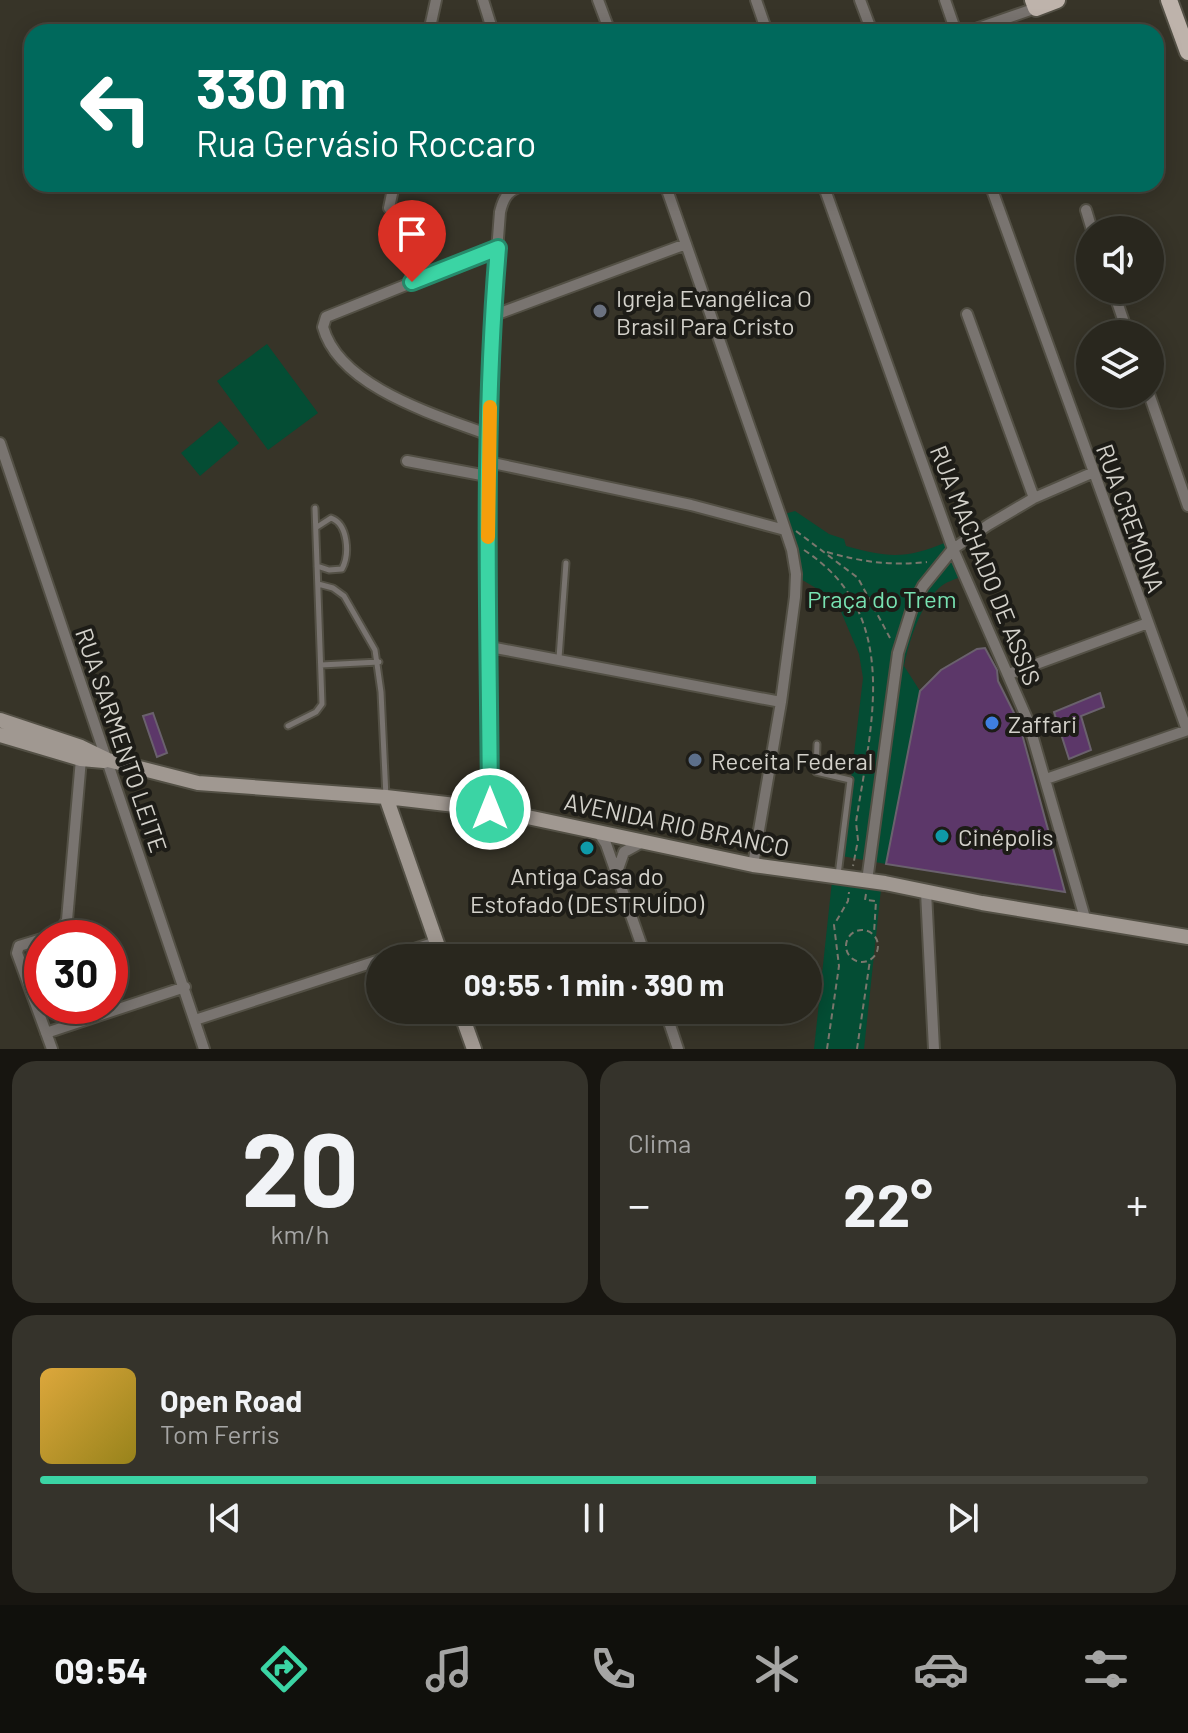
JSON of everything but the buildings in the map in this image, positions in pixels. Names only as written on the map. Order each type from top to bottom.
[{"type":"main road","points":[[1034,4],[1057,0]]},
{"type":"main road","points":[[1169,0],[1188,52]]},
{"type":"main road","name":"AVENIDA RIO BRANCO","points":[[0,720],[81,747],[108,760],[198,783],[386,797],[490,809],[753,865],[844,877],[1188,937]]},
{"type":"main road","name":"AVENIDA RIO BRANCO","points":[[0,735],[81,759],[108,760]]},
{"type":"main road","points":[[386,797],[436,942]]},
{"type":"main road","points":[[465,1024],[474,1049]]},
{"type":"street","points":[[431,24],[436,0]]},
{"type":"street","points":[[483,0],[490,24]]},
{"type":"street","points":[[598,0],[607,24]]},
{"type":"street","points":[[756,0],[764,24]]},
{"type":"street","points":[[860,0],[869,24]]},
{"type":"street","points":[[945,0],[953,24]]},
{"type":"street","points":[[986,24],[1034,4]]},
{"type":"street","points":[[389,208],[392,192]]},
{"type":"street","points":[[490,809],[487,476],[492,316],[504,196],[509,192]]},
{"type":"street","points":[[668,192],[792,550],[796,574],[781,702],[753,865]]},
{"type":"street","name":"RUA MACHADO DE ASSIS","points":[[826,192],[953,549],[1028,721],[1085,918]]},
{"type":"street","name":"RUA CREMONA","points":[[993,192],[1187,730]]},
{"type":"street","points":[[1086,210],[1088,216]]},
{"type":"street","points":[[492,316],[686,244]]},
{"type":"street","points":[[489,435],[422,410],[358,374],[336,355],[323,327],[326,317],[498,248]]},
{"type":"street","points":[[967,314],[1034,498]]},
{"type":"street","points":[[1154,408],[1188,506]]},
{"type":"street","name":"RUA SARMENTO LEITE","points":[[0,443],[204,1049]]},
{"type":"street","points":[[407,461],[487,476]]},
{"type":"street","points":[[488,462],[783,524]]},
{"type":"street","points":[[867,881],[898,653],[913,605],[923,586],[953,549],[1034,498],[1094,472]]},
{"type":"street","points":[[1009,674],[1148,623]]},
{"type":"street","points":[[490,647],[781,702]]},
{"type":"street","points":[[1046,779],[1187,730]]},
{"type":"street","points":[[67,920],[81,759]]},
{"type":"street","points":[[597,830],[617,872],[641,944]]},
{"type":"street","points":[[617,872],[624,852],[646,841]]},
{"type":"street","points":[[926,892],[934,1049]]},
{"type":"street","points":[[430,944],[436,942]]},
{"type":"street","points":[[24,945],[19,946],[17,953],[24,972]]},
{"type":"street","points":[[195,1020],[366,965]]},
{"type":"street","points":[[46,1033],[185,987]]},
{"type":"street","points":[[43,1024],[52,1049]]},
{"type":"street","points":[[670,1024],[678,1049]]},
{"type":"lane","points":[[288,726],[316,712],[322,704],[315,508]]},
{"type":"lane","points":[[316,528],[331,518],[337,519],[342,526],[346,547],[346,563],[342,569],[329,570],[317,566]]},
{"type":"lane","points":[[559,660],[566,563]]},
{"type":"lane","points":[[318,584],[333,588],[344,596],[379,662],[386,797]]},
{"type":"lane","points":[[321,665],[379,662]]},
{"type":"lane","points":[[817,744],[816,772],[850,780],[844,877]]},
{"type":"path","points":[[783,524],[825,551],[858,578],[898,653]]},
{"type":"path","points":[[792,550],[799,548],[806,551],[848,592],[860,617],[875,675],[856,822],[858,840],[844,877],[848,901],[834,925],[839,966],[827,1049]]},
{"type":"path","points":[[825,551],[860,562],[884,565],[944,559]]},
{"type":"path","points":[[867,881],[865,900],[876,901],[873,934]]},
{"type":"path","points":[[857,930],[873,934],[878,943],[877,953],[870,960],[861,962],[853,959],[847,952],[846,943],[850,935],[857,930]]},
{"type":"path","points":[[857,1049],[870,960]]},
{"type":"green space","points":[[267,344],[318,413],[268,450],[217,381]]},
{"type":"green space","points":[[220,421],[239,443],[200,476],[181,453]]},
{"type":"green space","name":"Praça do Trem","points":[[795,511],[829,534],[844,539],[846,546],[874,553],[909,554],[947,542],[963,576],[944,584],[932,595],[916,624],[909,646],[904,666],[920,691],[886,864],[842,856],[863,678],[859,654],[836,600],[799,578],[781,515]]},
{"type":"green space","points":[[832,881],[881,889],[864,1049],[814,1049],[817,1024],[822,1024],[822,974]]},
{"type":"slow traffic","points":[[488,537],[490,407]]},
{"type":"place","name":"Igreja Evangélica O Brasil Para Cristo","points":[[600,311]]},
{"type":"place","name":"Zaffari","points":[[992,723]]},
{"type":"place","name":"Receita Federal","points":[[695,760]]},
{"type":"place","name":"Cinépolis","points":[[942,836]]},
{"type":"place","name":"Antiga Casa do Estofado (DESTRUÍDO)","points":[[587,848]]},
{"type":"route","points":[[412,282],[498,248],[492,316],[487,476],[490,809]]}]
